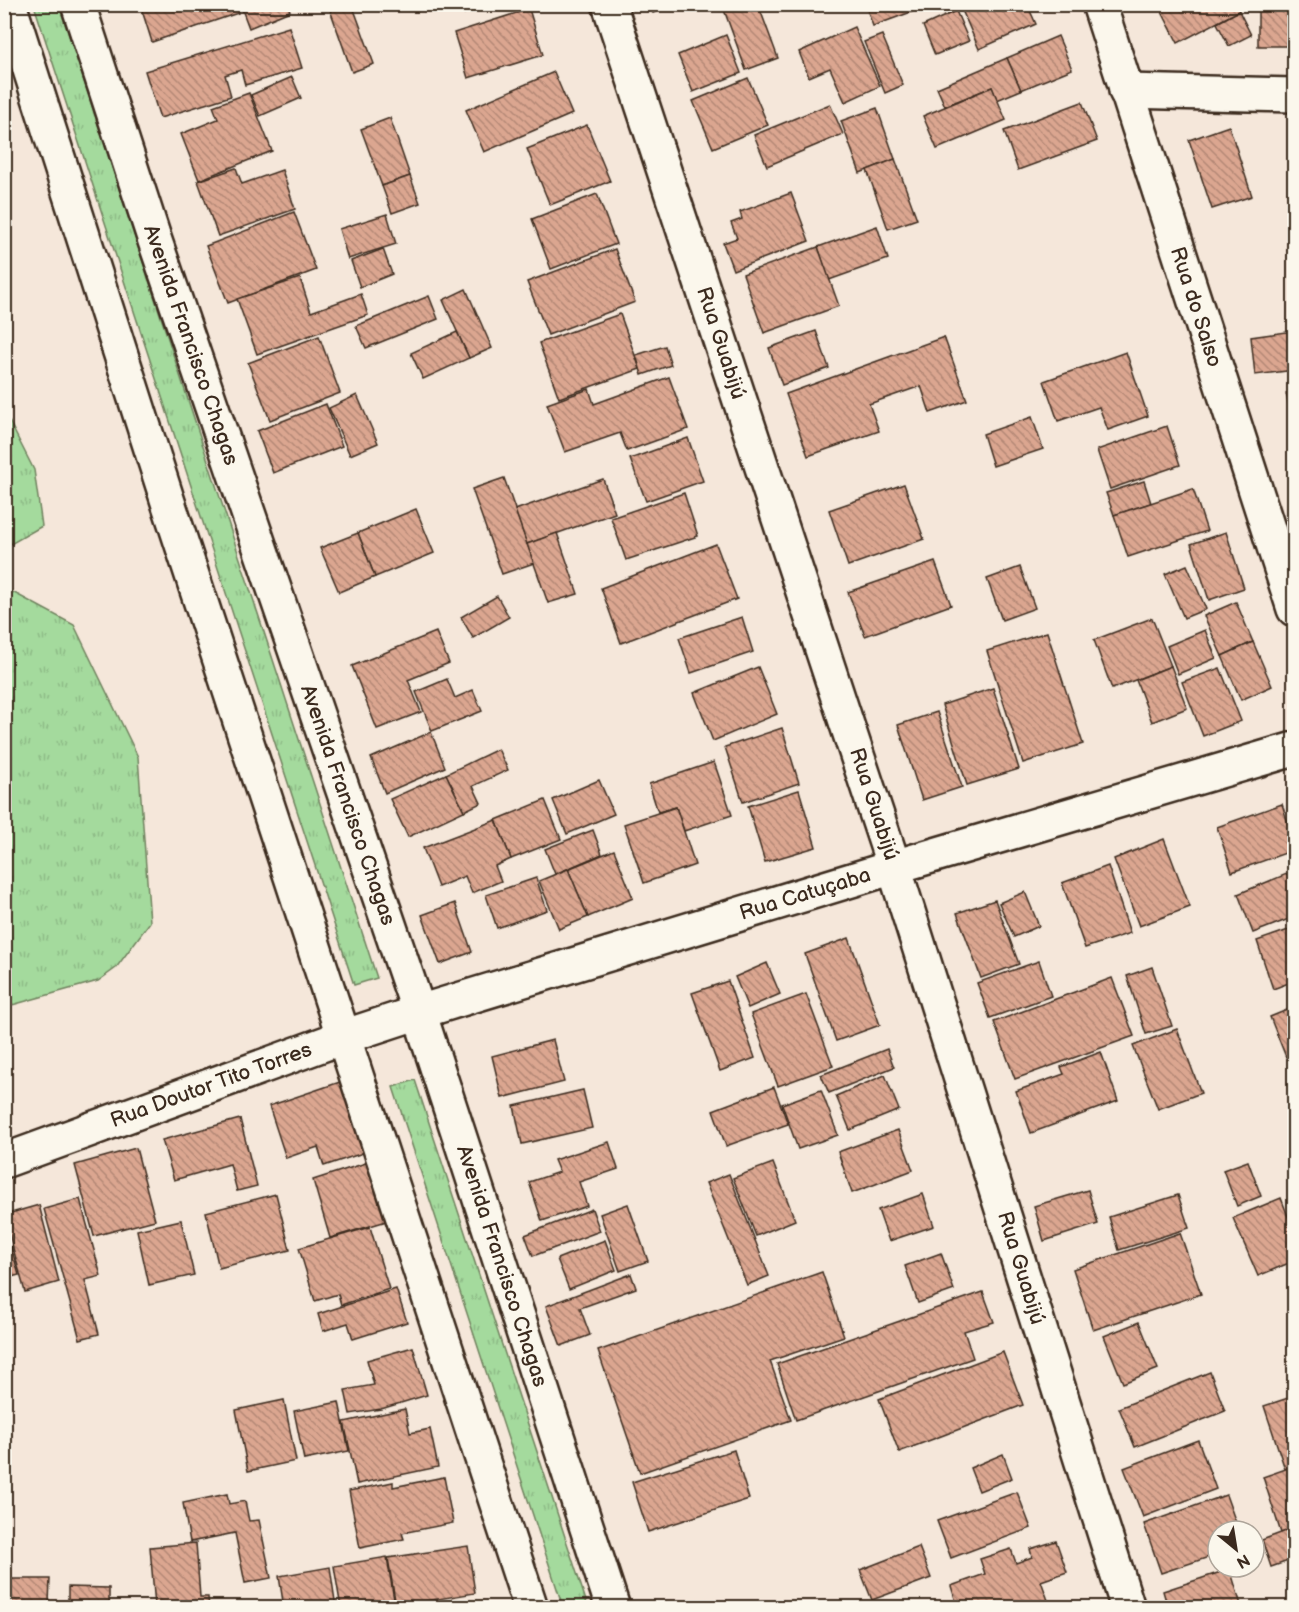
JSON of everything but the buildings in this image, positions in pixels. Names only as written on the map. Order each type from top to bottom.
[{"type":"street","points":[[9,4],[168,502],[531,1608]]},
{"type":"street","name":"Avenida Francisco Chagas","points":[[78,4],[155,241],[419,1012],[613,1608]]},
{"type":"street","name":"Rua Guabijú","points":[[609,4],[894,867],[1128,1608]]},
{"type":"street","name":"Rua do Salso","points":[[1099,4],[1294,609]]},
{"type":"street","points":[[1126,91],[1294,95]]},
{"type":"street","name":"Rua Catuçaba","points":[[419,1012],[894,867],[1294,749]]},
{"type":"street","name":"Rua Doutor Tito Torres","points":[[4,1161],[343,1037],[419,1012]]},
{"type":"green space","points":[[34,5],[59,5],[377,978],[354,985]]},
{"type":"green space","points":[[4,411],[34,470],[42,526],[9,545],[4,543]]},
{"type":"green space","points":[[5,588],[74,625],[138,757],[150,922],[116,968],[98,981],[5,1007]]},
{"type":"green space","points":[[415,1080],[588,1607],[563,1607],[393,1087]]}]
